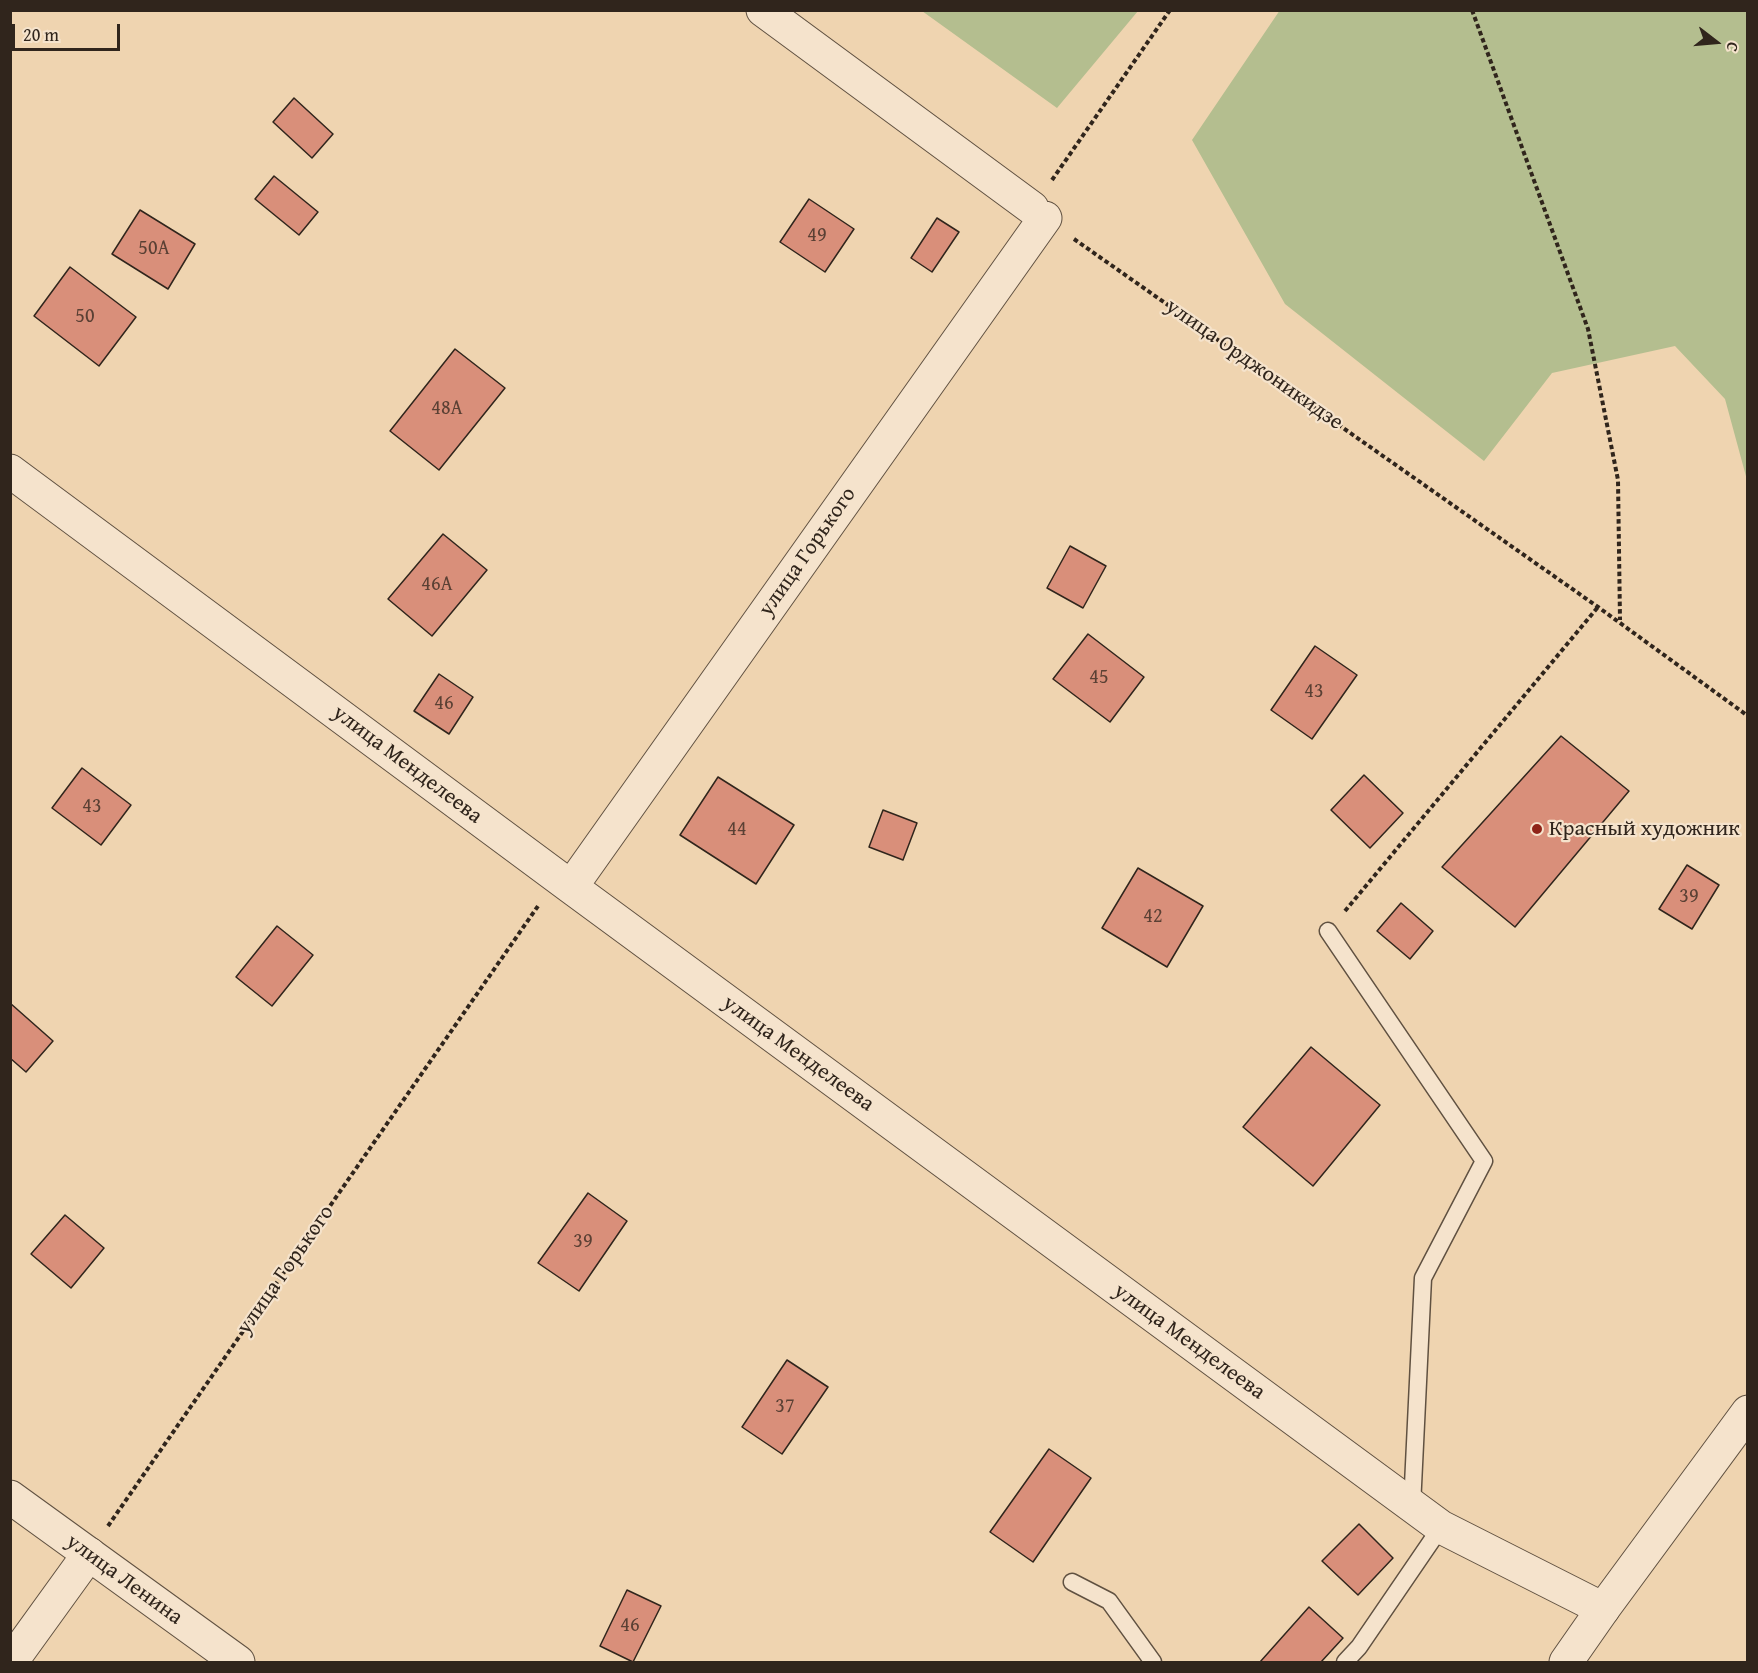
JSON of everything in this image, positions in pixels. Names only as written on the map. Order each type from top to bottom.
[{"type":"street","points":[[763,10],[1038,213]]},
{"type":"street","name":"улица Горького","points":[[565,882],[1038,213]]},
{"type":"street","name":"улица Менделеева","points":[[10,471],[1441,1527],[1603,1609]]},
{"type":"street","points":[[1566,1662],[1748,1412]]},
{"type":"street","name":"улица Ленина","points":[[10,1497],[238,1662]]},
{"type":"street","points":[[11,1662],[89,1554]]},
{"type":"lane","points":[[1328,931],[1484,1161],[1423,1278],[1412,1506]]},
{"type":"lane","points":[[1345,1662],[1359,1647],[1441,1527]]},
{"type":"lane","points":[[1072,1582],[1109,1601],[1153,1662]]},
{"type":"path","points":[[1038,213],[1170,10]]},
{"type":"path","points":[[1472,10],[1588,329],[1618,480],[1620,620]]},
{"type":"path","name":"улица Орджоникидзе","points":[[1038,213],[1598,607],[1748,716]]},
{"type":"path","points":[[1328,931],[1598,607]]},
{"type":"path","name":"улица Горького","points":[[89,1554],[565,882]]},
{"type":"green space","points":[[1280,10],[1747,11],[1747,480],[1725,399],[1675,346],[1552,373],[1484,461],[1285,304],[1192,140]]},
{"type":"green space","points":[[922,11],[1138,11],[1057,108]]},
{"type":"building","points":[[294,98],[333,134],[312,158],[273,122]]},
{"type":"building","points":[[274,176],[318,212],[299,235],[255,199]]},
{"type":"building","points":[[809,199],[854,229],[825,272],[780,242]]},
{"type":"building","points":[[140,210],[195,244],[168,289],[112,254]]},
{"type":"building","points":[[937,218],[959,232],[932,272],[911,258]]},
{"type":"building","points":[[70,267],[136,317],[99,366],[34,316]]},
{"type":"building","points":[[455,349],[505,388],[439,470],[390,431]]},
{"type":"building","points":[[443,534],[487,570],[432,636],[388,599]]},
{"type":"building","points":[[1070,546],[1106,566],[1083,608],[1047,588]]},
{"type":"building","points":[[1088,634],[1144,677],[1110,722],[1053,679]]},
{"type":"building","points":[[1315,646],[1357,675],[1312,739],[1271,710]]},
{"type":"building","points":[[439,674],[473,697],[449,734],[414,711]]},
{"type":"building","name":"Красный художник","points":[[1561,736],[1629,791],[1515,927],[1442,867]]},
{"type":"building","points":[[82,768],[131,805],[101,845],[52,808]]},
{"type":"building","points":[[1364,775],[1403,813],[1370,848],[1331,810]]},
{"type":"building","points":[[718,777],[794,825],[756,884],[680,835]]},
{"type":"building","points":[[883,810],[917,823],[903,860],[869,847]]},
{"type":"building","points":[[1687,865],[1719,885],[1692,929],[1659,909]]},
{"type":"building","points":[[1138,868],[1203,906],[1167,967],[1102,928]]},
{"type":"building","points":[[1401,903],[1433,931],[1410,959],[1377,931]]},
{"type":"building","points":[[277,926],[313,955],[272,1006],[236,977]]},
{"type":"building","points":[[10,1003],[53,1041],[26,1072],[10,1058]]},
{"type":"building","points":[[1311,1047],[1380,1105],[1313,1186],[1243,1127]]},
{"type":"building","points":[[588,1193],[627,1221],[579,1291],[538,1263]]},
{"type":"building","points":[[65,1215],[104,1248],[71,1288],[31,1254]]},
{"type":"building","points":[[787,1360],[828,1387],[782,1454],[742,1427]]},
{"type":"building","points":[[1049,1449],[1091,1478],[1033,1562],[990,1532]]},
{"type":"building","points":[[1359,1524],[1393,1558],[1358,1595],[1322,1561]]},
{"type":"building","points":[[627,1590],[661,1606],[633,1662],[600,1646]]},
{"type":"building","points":[[1309,1607],[1343,1638],[1321,1662],[1260,1662]]},
{"type":"place","name":"Красный художник","points":[[1537,829]]}]
